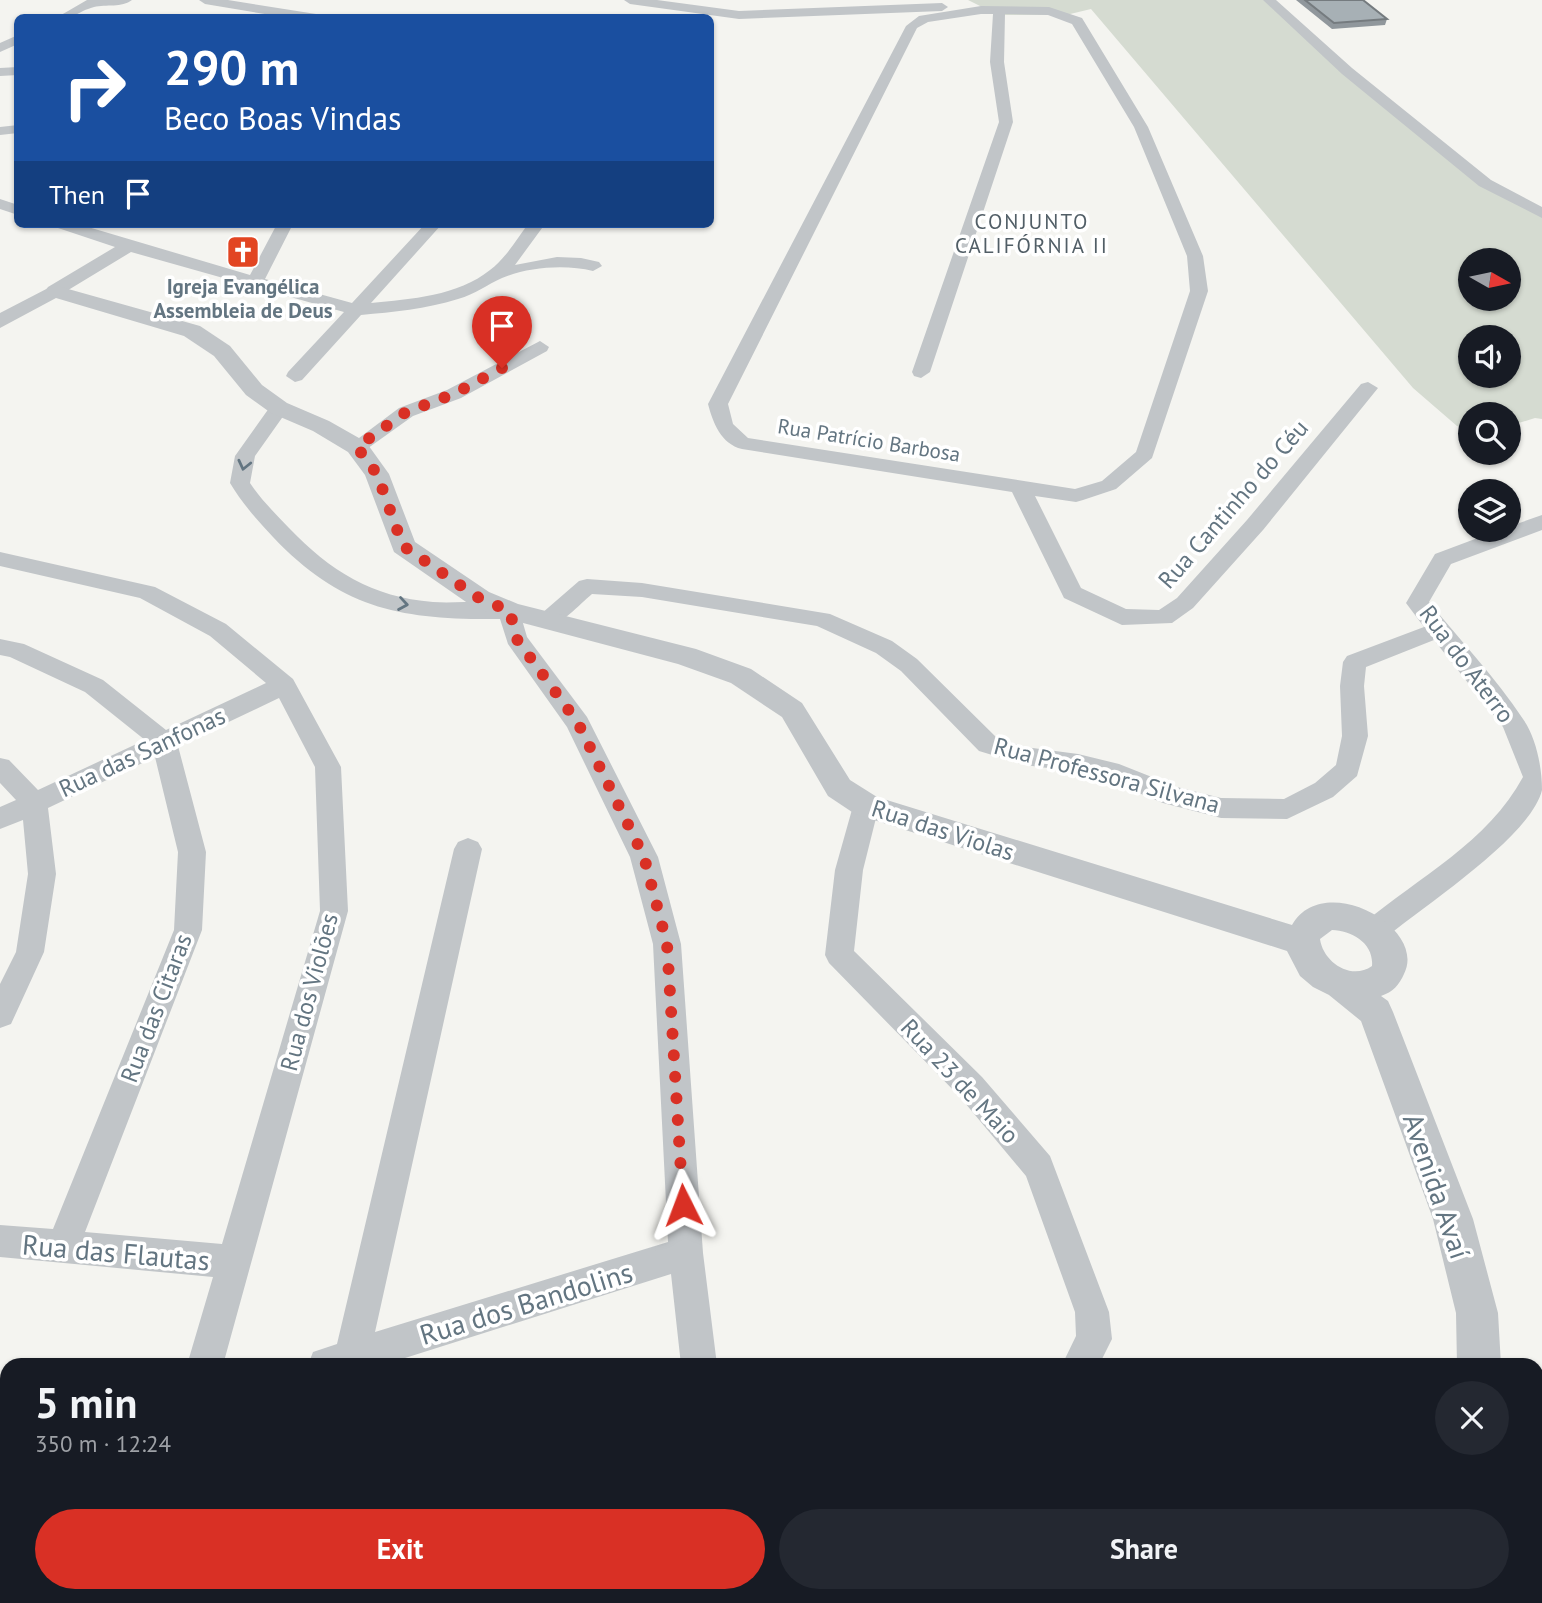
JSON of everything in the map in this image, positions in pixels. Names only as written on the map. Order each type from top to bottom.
[{"type":"street","points":[[70,14],[93,2],[126,0]]},
{"type":"street","points":[[205,0],[291,14]]},
{"type":"street","points":[[1269,0],[1347,71],[1485,183],[1542,214]]},
{"type":"street","points":[[630,3],[700,14]]},
{"type":"street","points":[[714,15],[771,16],[932,7],[981,10]]},
{"type":"street","name":"Rua Patrício Barbosa","points":[[981,10],[999,10],[1049,11],[1077,21],[1141,127],[1195,256],[1199,291],[1145,454],[1109,485],[1076,496],[742,443],[724,426],[718,404],[912,26],[924,19],[981,10]]},
{"type":"street","points":[[921,372],[1006,122],[997,62],[999,10]]},
{"type":"street","points":[[73,228],[356,310],[388,307],[447,295],[483,284],[497,274],[534,228]]},
{"type":"street","points":[[256,279],[283,228]]},
{"type":"street","points":[[295,376],[430,228]]},
{"type":"street","points":[[0,322],[129,246]]},
{"type":"street","points":[[497,274],[564,261],[580,261],[593,266]]},
{"type":"street","name":"Rua das Violas","points":[[54,291],[191,331],[222,351],[254,390],[279,408],[321,426],[357,447],[377,474],[403,546],[479,598],[510,611],[686,656],[741,676],[792,710],[839,788],[866,806],[1224,917],[1303,936]]},
{"type":"street","points":[[357,447],[406,412],[454,394],[540,347]]},
{"type":"street","name":"Rua Cantinho do Céu","points":[[1021,489],[1073,593],[1122,617],[1164,618],[1185,603],[1368,388]]},
{"type":"street","points":[[279,408],[245,456],[240,483],[249,498],[306,558],[352,590],[391,602],[460,612],[510,611],[516,638],[578,723],[644,857],[667,944],[686,1253],[698,1358]]},
{"type":"street","name":"Rua do Aterro","points":[[1374,931],[1403,904],[1492,841],[1527,798],[1536,777],[1514,724],[1417,603],[1443,559],[1542,522]]},
{"type":"street","name":"Rua dos Violões","points":[[0,559],[147,592],[218,630],[284,685],[328,767],[334,911],[207,1358]]},
{"type":"street","name":"Rua Professora Silvana","points":[[546,620],[587,586],[642,590],[822,620],[884,647],[909,665],[988,745],[1024,756],[1078,763],[1119,774],[1172,796],[1221,808],[1274,809],[1287,809],[1324,790],[1348,769],[1355,736],[1352,687],[1355,662],[1439,631]]},
{"type":"street","points":[[0,647],[16,650],[94,685],[164,742]]},
{"type":"street","name":"Rua das Sanfonas","points":[[0,819],[284,685]]},
{"type":"street","name":"Rua das Citaras","points":[[62,1248],[188,930],[192,852],[164,742]]},
{"type":"street","points":[[0,767],[34,803],[42,874],[30,952],[0,1015]]},
{"type":"street","name":"Rua 23 de Maio","points":[[866,806],[849,870],[839,955],[971,1087],[1039,1167],[1092,1312],[1094,1339],[1084,1358]]},
{"type":"street","points":[[340,1358],[468,849]]},
{"type":"street","points":[[1327,916],[1343,916],[1359,921],[1374,931],[1389,951],[1391,962],[1379,995],[1326,978],[1313,967],[1305,955],[1303,936],[1314,921],[1327,916]]},
{"type":"street","name":"Avenida Avaí","points":[[1379,995],[1453,1219],[1477,1313],[1479,1358]]},
{"type":"street","name":"Rua das Flautas","points":[[0,1241],[233,1262]]},
{"type":"street","name":"Rua dos Bandolins","points":[[349,1358],[686,1253]]},
{"type":"shaded area","points":[[968,0],[1268,0],[1484,183],[1542,215],[1542,419],[1521,422],[1521,402],[1458,402],[1457,426],[1413,388],[1091,9],[1066,15],[998,15]]},
{"type":"building","points":[[1305,0],[1363,0],[1387,19],[1334,23]]},
{"type":"place","name":"Igreja Evangélica Assembleia de Deus","points":[[243,252]]},
{"type":"district","name":"CONJUNTO CALIFÓRNIA II","points":[[1032,233]]},
{"type":"route","points":[[502,368],[454,394],[406,412],[357,447],[377,474],[403,546],[479,598],[510,611],[516,638],[578,723],[644,857],[667,944],[683,1205]]}]
